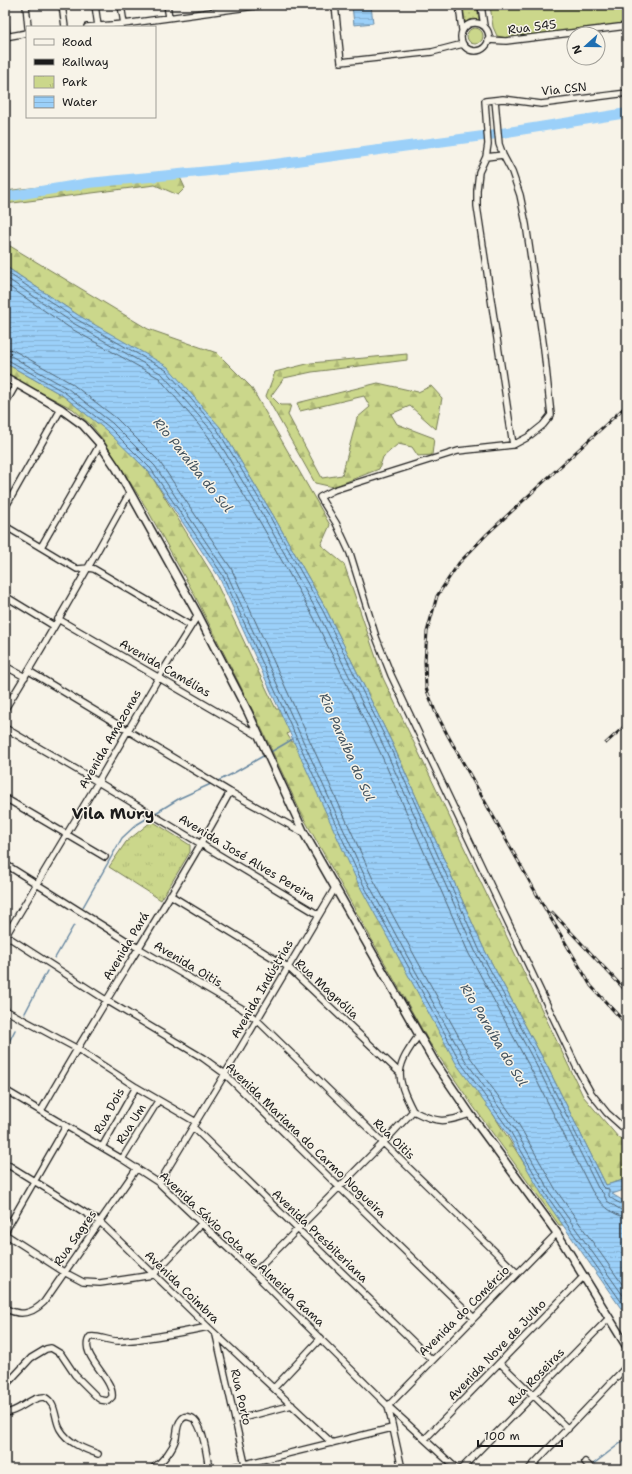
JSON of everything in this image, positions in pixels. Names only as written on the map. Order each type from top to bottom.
[{"type":"main road","points":[[5,377],[61,409],[83,425],[100,444],[117,469],[198,615],[266,749],[304,833],[434,1061],[470,1114],[557,1233],[627,1347]]},
{"type":"street","points":[[26,5],[28,26]]},
{"type":"street","points":[[62,5],[65,26]]},
{"type":"street","points":[[95,5],[98,26],[124,24],[262,5]]},
{"type":"street","points":[[122,5],[124,24]]},
{"type":"street","points":[[167,5],[168,17]]},
{"type":"street","points":[[335,5],[341,62],[432,52],[463,44]]},
{"type":"street","points":[[459,5],[462,30],[461,39],[463,44],[469,49],[478,50],[486,45],[488,40],[488,33],[484,26],[481,5]]},
{"type":"street","points":[[5,21],[6,37],[26,33]]},
{"type":"street","points":[[462,30],[472,23],[484,26]]},
{"type":"street","name":"Rua 545","points":[[488,40],[506,42],[627,26]]},
{"type":"street","name":"Via CSN","points":[[486,157],[488,144],[485,101],[503,99],[541,104],[627,93]]},
{"type":"street","points":[[495,100],[495,116],[499,144],[503,156],[512,172],[520,195],[526,224],[544,349],[551,415],[543,425],[528,437],[513,445],[458,451],[334,490],[320,498],[336,523],[350,553],[376,638],[391,675],[518,942],[552,1018],[591,1093],[607,1113],[627,1131]]},
{"type":"street","points":[[503,156],[486,157],[479,172],[477,190],[478,206],[513,445]]},
{"type":"street","points":[[5,404],[17,383]]},
{"type":"street","points":[[5,508],[61,409]]},
{"type":"street","points":[[40,547],[100,444]]},
{"type":"street","points":[[5,709],[89,568],[130,492]]},
{"type":"street","points":[[5,526],[77,569],[94,569],[191,626]]},
{"type":"street","points":[[5,596],[54,626]]},
{"type":"street","name":"Avenida Amazonas","points":[[5,936],[67,835],[159,677],[198,615]]},
{"type":"street","name":"Avenida Camélias","points":[[58,619],[259,736]]},
{"type":"street","points":[[5,666],[25,677]]},
{"type":"street","points":[[29,671],[230,792],[304,833]]},
{"type":"street","points":[[5,728],[98,782]]},
{"type":"street","name":"Avenida José Alves Pereira","points":[[98,782],[320,915]]},
{"type":"street","name":"Avenida Pará","points":[[41,1111],[76,1048],[202,844],[230,792]]},
{"type":"street","points":[[5,798],[105,857]]},
{"type":"street","name":"Avenida Oitis","points":[[5,864],[138,948],[241,1008],[257,1020]]},
{"type":"street","name":"Avenida Indústrias","points":[[159,1183],[335,888]]},
{"type":"street","name":"Rua Magnólia","points":[[170,895],[288,966],[399,1072]]},
{"type":"street","name":"Avenida Mariana do Carmo Nogueira","points":[[5,936],[106,1000],[203,1058],[225,1074],[474,1318]]},
{"type":"street","name":"Avenida Presbiteriana","points":[[5,1010],[76,1048],[194,1125],[298,1230],[432,1360]]},
{"type":"street","name":"Rua Oitis","points":[[257,1020],[518,1274]]},
{"type":"street","points":[[419,1035],[401,1062],[399,1072],[403,1090],[413,1111],[439,1121],[457,1119],[470,1114]]},
{"type":"street","name":"Rua Dois","points":[[102,1147],[136,1087]]},
{"type":"street","name":"Avenida Sávio Cota de Almeida Gama","points":[[5,1090],[137,1168],[159,1183],[321,1338],[388,1406],[457,1469]]},
{"type":"street","name":"Rua Um","points":[[122,1159],[158,1101]]},
{"type":"street","points":[[254,1274],[383,1144],[413,1111]]},
{"type":"street","points":[[66,1126],[5,1233],[64,1272],[83,1282],[92,1283],[153,1275],[201,1224]]},
{"type":"street","name":"Avenida Coimbra","points":[[5,1163],[100,1222],[153,1275],[332,1443]]},
{"type":"street","name":"Rua Sagres","points":[[5,1308],[14,1313],[25,1313],[35,1310],[44,1302],[137,1168]]},
{"type":"street","name":"Avenida do Comércio","points":[[388,1406],[557,1233]]},
{"type":"street","name":"Avenida Nove de Julho","points":[[425,1439],[584,1276]]},
{"type":"street","name":"Rua Roseiras","points":[[461,1469],[609,1318]]},
{"type":"street","points":[[5,1386],[31,1358],[46,1349],[51,1348],[61,1354],[75,1375],[98,1398],[108,1401],[112,1397],[113,1392],[90,1356],[88,1344],[90,1337],[94,1336],[110,1341],[119,1341],[165,1335],[208,1327]]},
{"type":"street","name":"Rua Porto","points":[[216,1335],[245,1464]]},
{"type":"street","points":[[274,1388],[321,1338]]},
{"type":"street","points":[[500,1363],[534,1394],[568,1429]]},
{"type":"street","points":[[529,1469],[627,1366]]},
{"type":"street","points":[[5,1413],[20,1408],[36,1398],[44,1397],[51,1402],[60,1429],[67,1438],[98,1454]]},
{"type":"street","points":[[235,1420],[292,1405]]},
{"type":"street","points":[[388,1406],[402,1469]]},
{"type":"street","points":[[152,1469],[160,1463],[170,1450],[176,1439],[179,1423],[187,1416],[193,1418],[199,1425],[205,1447],[208,1469]]},
{"type":"street","points":[[225,1469],[392,1428]]},
{"type":"green space","points":[[463,5],[477,5],[479,20],[465,22]]},
{"type":"green space","points":[[490,5],[627,5],[627,23],[603,26],[566,26],[566,31],[507,38],[497,36],[493,27]]},
{"type":"green space","points":[[475,28],[481,30],[483,36],[481,42],[475,44],[469,42],[467,36],[469,30]]},
{"type":"green space","points":[[177,171],[185,188],[178,195],[155,185],[5,204],[5,191]]},
{"type":"green space","points":[[5,243],[148,329],[217,353],[251,387],[330,525],[321,545],[344,564],[383,678],[583,1096],[618,1137],[627,1143],[627,1179],[606,1185],[548,1068],[483,947],[393,745],[326,609],[273,515],[220,427],[78,315],[5,266]]},
{"type":"green space","points":[[407,354],[407,360],[312,372],[284,378],[271,396],[280,405],[291,405],[288,415],[322,478],[342,475],[357,418],[370,407],[364,396],[300,411],[297,403],[378,383],[418,392],[431,386],[442,398],[436,429],[410,406],[391,414],[397,424],[434,438],[432,455],[418,456],[412,447],[398,444],[383,457],[379,469],[333,487],[315,483],[266,396],[275,372],[311,363]]},
{"type":"green space","points":[[5,363],[62,395],[106,429],[149,472],[212,574],[276,709],[293,710],[300,723],[287,734],[292,742],[304,739],[428,1011],[563,1225],[559,1225],[429,1042],[302,815],[258,721],[193,592],[147,509],[104,441],[91,425],[73,409],[5,374]]},
{"type":"green space","points":[[152,821],[190,845],[190,852],[161,900],[109,867],[126,842]]},
{"type":"water","points":[[352,5],[371,5],[373,23],[354,25]]},
{"type":"water","name":"Rio Paraíba do Sul","points":[[5,266],[78,315],[168,367],[220,427],[273,515],[326,609],[393,745],[483,947],[548,1068],[606,1185],[627,1179],[627,1189],[612,1194],[627,1203],[627,1317],[544,1198],[507,1133],[457,1065],[358,883],[219,577],[149,472],[106,430],[62,395],[5,363]]},
{"type":"waterway","points":[[5,197],[89,183],[260,166],[483,136],[627,113]]},
{"type":"waterway","points":[[269,753],[293,739]]},
{"type":"waterway","points":[[216,782],[265,755]]},
{"type":"waterway","points":[[154,814],[180,798],[213,783]]},
{"type":"waterway","points":[[83,907],[122,838],[136,825],[151,816]]},
{"type":"waterway","points":[[55,958],[74,925]]},
{"type":"waterway","points":[[25,1013],[47,971]]},
{"type":"waterway","points":[[5,1050],[15,1030]]},
{"type":"waterway","points":[[592,1465],[627,1438]]},
{"type":"railway","points":[[627,405],[487,534],[459,563],[437,596],[427,632],[425,661],[426,688],[435,711],[447,734],[540,900],[591,986],[627,1025]]},
{"type":"railway","points":[[606,743],[627,724]]},
{"type":"railway","points":[[552,912],[627,992]]},
{"type":"district","name":"Vila Mury","points":[[113,813]]}]
